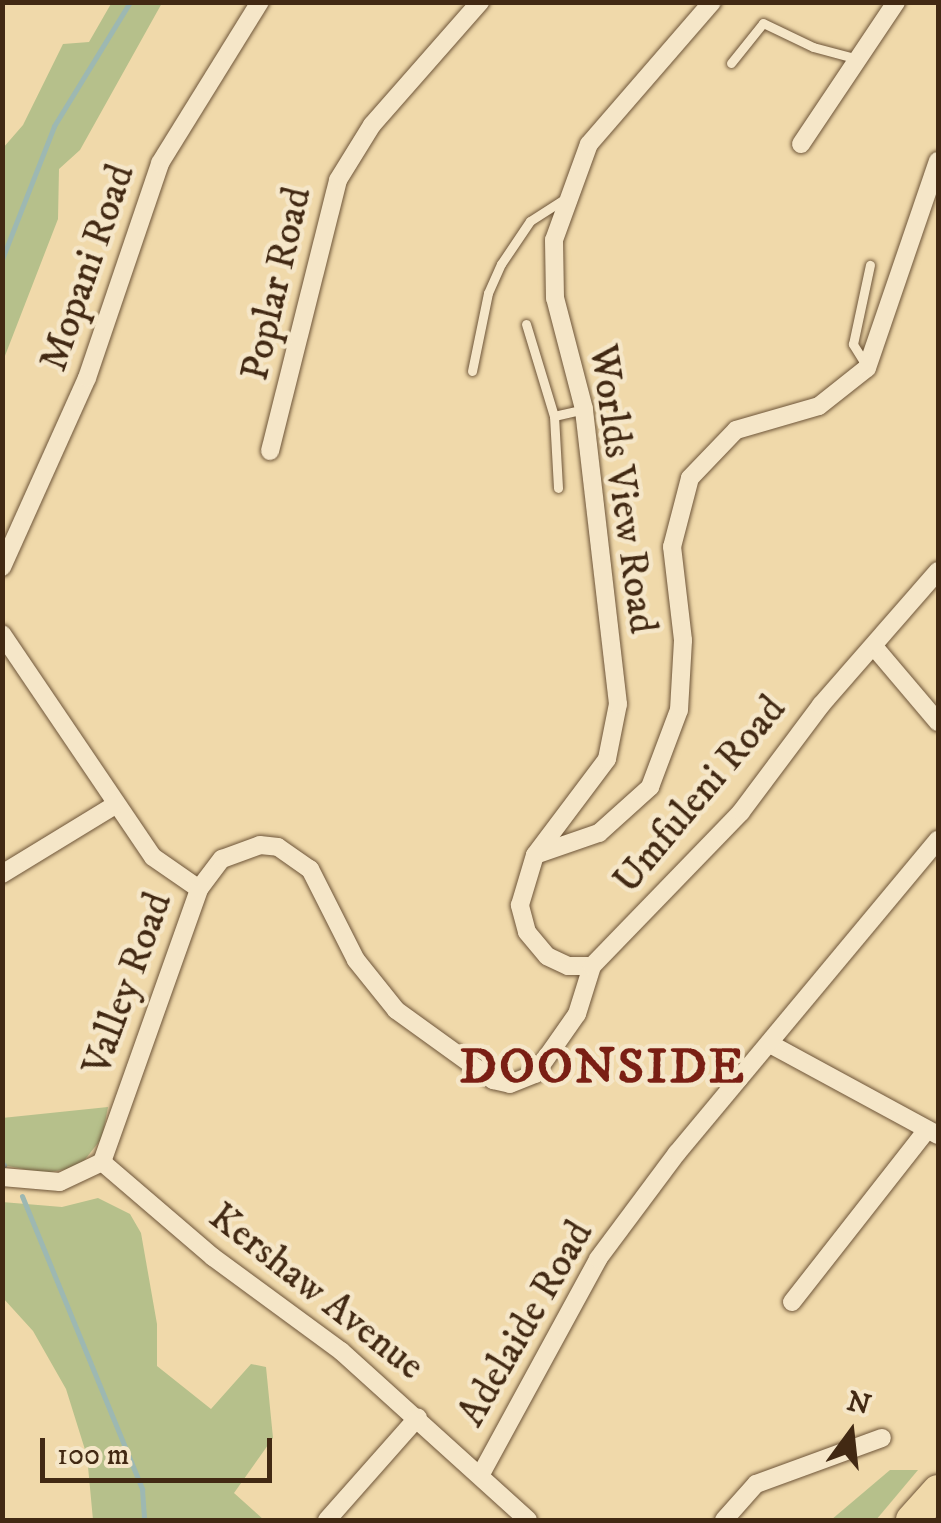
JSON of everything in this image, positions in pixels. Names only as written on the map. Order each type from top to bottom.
[{"type":"highway","points":[[912,1520],[938,1490]]},
{"type":"street","name":"Mopani Road","points":[[2,567],[87,378],[160,163],[260,2]]},
{"type":"street","name":"Poplar Road","points":[[270,451],[338,180],[372,126],[480,2]]},
{"type":"street","name":"Worlds View Road","points":[[592,966],[568,966],[546,956],[526,932],[520,905],[535,855],[607,760],[618,704],[584,409],[555,298],[554,240],[566,198],[606,120],[712,2]]},
{"type":"street","points":[[802,144],[896,2]]},
{"type":"street","points":[[535,855],[599,832],[634,806],[661,768],[679,710],[682,640],[672,547],[690,478],[736,430],[819,406],[867,368],[938,161]]},
{"type":"street","name":"Umfuleni Road","points":[[535,1074],[577,1014],[592,966],[700,859],[821,704],[876,649],[938,571]]},
{"type":"street","points":[[2,634],[115,805],[168,872],[199,889]]},
{"type":"street","points":[[876,649],[938,722]]},
{"type":"street","points":[[2,874],[115,805]]},
{"type":"street","name":"Adelaide Road","points":[[481,1474],[598,1259],[677,1153],[772,1044],[938,840]]},
{"type":"street","name":"Valley Road","points":[[102,1162],[199,889],[222,859],[242,849],[278,847],[293,854],[323,887],[356,960],[396,1010],[493,1080],[510,1084],[535,1074]]},
{"type":"street","points":[[772,1044],[933,1132],[792,1302]]},
{"type":"street","points":[[2,1176],[60,1182],[102,1162]]},
{"type":"street","name":"Kershaw Avenue","points":[[102,1162],[418,1417],[528,1520]]},
{"type":"street","points":[[327,1520],[418,1417]]},
{"type":"street","points":[[724,1520],[756,1484],[882,1438]]},
{"type":"lane","points":[[731,63],[763,23],[812,47],[858,59]]},
{"type":"lane","points":[[472,371],[488,293],[501,264],[530,221],[566,198]]},
{"type":"lane","points":[[867,368],[853,344],[870,266]]},
{"type":"lane","points":[[526,324],[554,416],[558,488]]},
{"type":"lane","points":[[554,416],[584,409]]},
{"type":"green space","points":[[112,2],[162,3],[80,150],[59,169],[58,219],[3,361],[3,148],[23,125],[63,44],[89,42]]},
{"type":"green space","points":[[108,1107],[102,1138],[79,1167],[44,1173],[3,1165],[2,1118]]},
{"type":"green space","points":[[98,1198],[130,1214],[141,1233],[157,1324],[157,1366],[211,1409],[251,1364],[266,1367],[273,1438],[234,1493],[264,1520],[93,1520],[87,1456],[66,1389],[33,1331],[3,1298],[2,1202],[62,1207]]},
{"type":"green space","points":[[890,1470],[918,1470],[876,1520],[831,1520]]},
{"type":"waterway","points":[[2,259],[54,126],[130,2]]},
{"type":"waterway","points":[[22,1196],[142,1489],[144,1520]]},
{"type":"district","name":"DOONSIDE","points":[[603,1068]]}]
